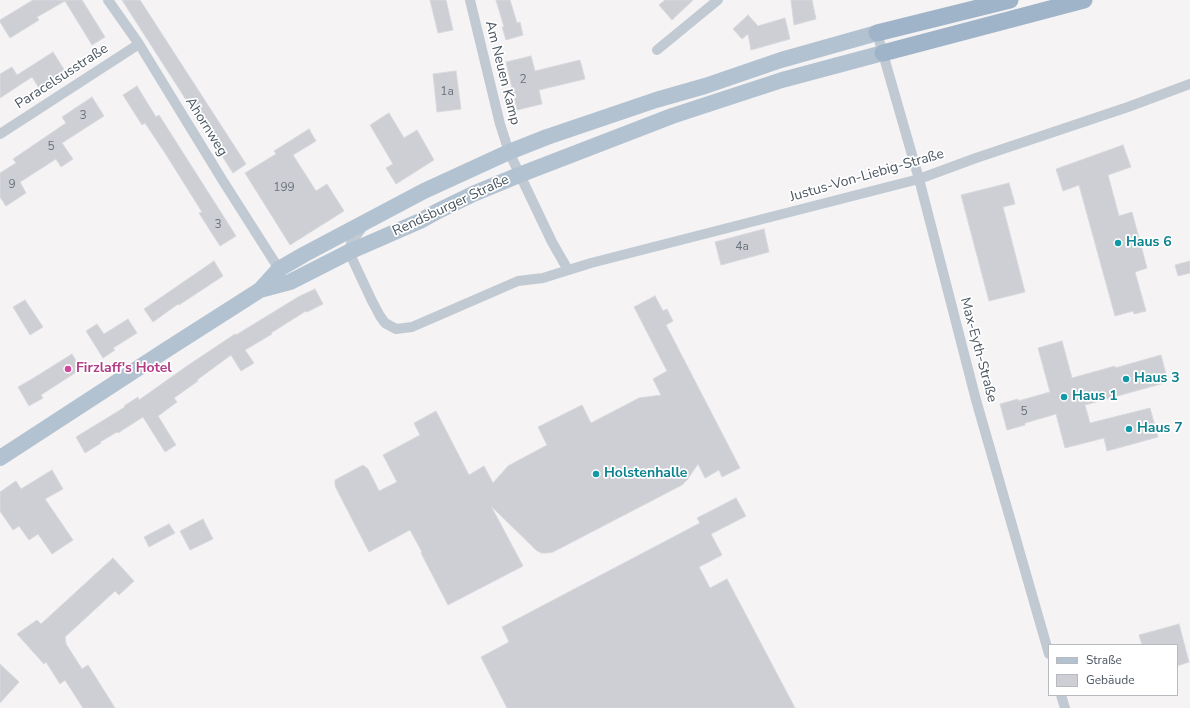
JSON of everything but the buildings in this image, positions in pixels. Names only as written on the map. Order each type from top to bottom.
[{"type":"highway","points":[[877,33],[1010,0]]},
{"type":"highway","points":[[882,53],[1084,0]]},
{"type":"main road","points":[[509,152],[547,136],[656,100],[705,86],[781,60],[877,33]]},
{"type":"main road","points":[[519,175],[672,116],[782,80],[882,53]]},
{"type":"main road","name":"Rendsburger Straße","points":[[0,458],[260,290],[279,269],[368,220],[509,152]]},
{"type":"main road","name":"Rendsburger Straße","points":[[260,290],[290,282],[349,252],[420,221],[473,194],[519,175]]},
{"type":"street","name":"Ahornweg","points":[[108,0],[139,44],[279,269]]},
{"type":"street","name":"Am Neuen Kamp","points":[[470,0],[500,124],[509,152]]},
{"type":"street","points":[[657,50],[718,0]]},
{"type":"street","name":"Max-Eyth-Straße","points":[[877,33],[919,179],[976,400],[1048,651]]},
{"type":"street","name":"Paracelsusstraße","points":[[0,134],[139,44]]},
{"type":"street","name":"Justus-Von-Liebig-Straße","points":[[349,252],[380,316],[385,323],[396,329],[412,327],[518,281],[543,278],[568,270],[919,179],[1190,84]]},
{"type":"street","name":"Rendsburger Straße","points":[[509,152],[519,175]]},
{"type":"street","points":[[519,175],[552,242],[568,270]]},
{"type":"street","name":"Rendsburger Straße","points":[[349,252],[350,243],[368,220]]},
{"type":"street","points":[[320,246],[336,246],[349,252]]},
{"type":"street","points":[[1061,696],[1065,708]]},
{"type":"place","name":"Haus 6","points":[[1118,243]]},
{"type":"place","name":"Firzlaff's Hotel","points":[[68,369]]},
{"type":"place","name":"Haus 3","points":[[1126,379]]},
{"type":"place","name":"Haus 1","points":[[1064,397]]},
{"type":"place","name":"Haus 7","points":[[1129,429]]},
{"type":"place","name":"Holstenhalle","points":[[596,474]]}]
